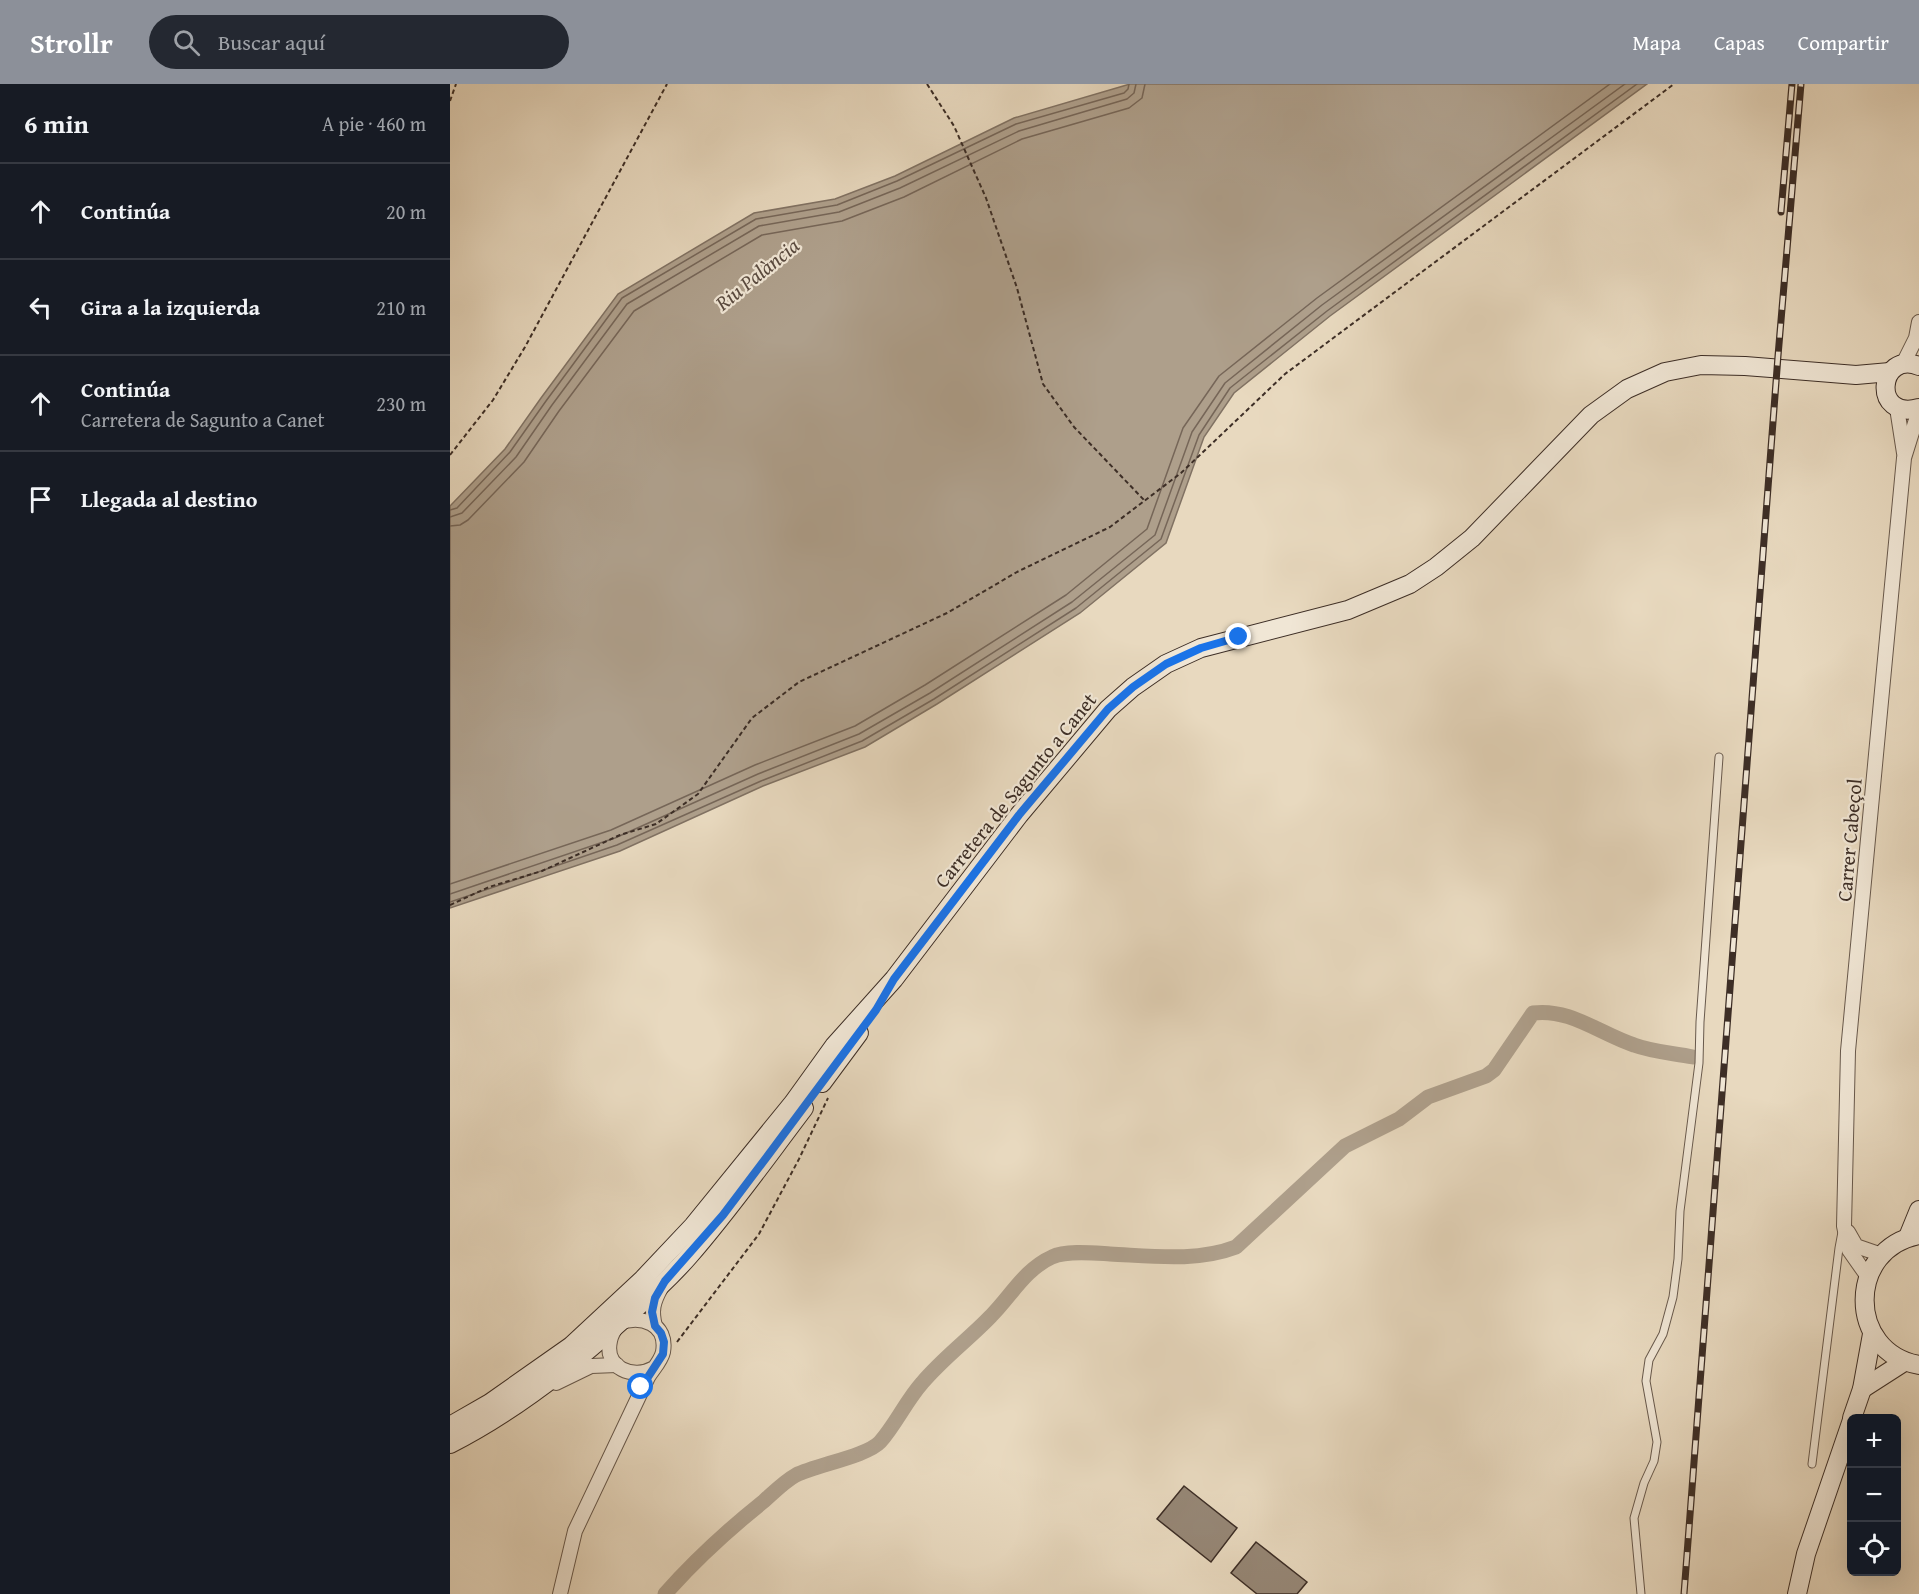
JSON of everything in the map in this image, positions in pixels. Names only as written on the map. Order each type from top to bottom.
[{"type":"main road","name":"Carretera de Sagunto a Canet","points":[[894,979],[1019,815],[1108,709],[1133,687],[1166,664],[1210,645],[1348,610],[1410,584],[1436,567],[1472,538],[1591,415],[1627,388],[1665,372],[1701,365],[1745,366],[1856,375],[1904,368]]},
{"type":"main road","points":[[1904,368],[1885,382],[1885,392],[1889,401],[1897,408],[1908,411],[1919,409]]},
{"type":"main road","name":"Carretera de Sagunto a Canet","points":[[1856,375],[1885,392]]},
{"type":"main road","points":[[450,1426],[490,1403],[526,1378],[571,1346],[608,1314],[693,1226],[793,1103],[834,1046],[894,979]]},
{"type":"main road","points":[[450,1444],[481,1428],[530,1397],[600,1341],[665,1281],[696,1247],[769,1154],[876,1010],[894,979]]},
{"type":"main road","points":[[450,1426],[478,1417],[498,1406],[530,1386],[605,1327],[619,1323],[627,1307],[678,1253],[733,1187],[754,1158],[768,1132]]},
{"type":"main road","points":[[1912,1364],[1886,1351],[1872,1334],[1863,1306],[1868,1277],[1882,1255],[1913,1236],[1919,1210]]},
{"type":"main road","points":[[1854,1414],[1862,1389],[1872,1334]]},
{"type":"main road","points":[[1862,1389],[1912,1364]]},
{"type":"main road","points":[[1797,1594],[1806,1554],[1847,1434]]},
{"type":"street","points":[[1904,368],[1916,338],[1919,322]]},
{"type":"street","points":[[1916,338],[1919,355]]},
{"type":"street","name":"Carrer Cabeçol","points":[[1897,408],[1904,458]]},
{"type":"street","name":"Carrer Cabeçol","points":[[1868,1277],[1849,1250],[1844,1226],[1848,1050],[1904,458],[1919,409]]},
{"type":"street","points":[[1844,1226],[1856,1246],[1882,1255]]},
{"type":"street","points":[[655,1326],[653,1305],[665,1281]]},
{"type":"street","points":[[560,1594],[575,1531],[641,1393],[663,1354],[664,1342],[661,1333],[647,1321],[637,1319],[619,1323],[610,1339],[609,1348],[617,1365],[637,1379],[641,1393]]},
{"type":"street","points":[[530,1397],[591,1366],[617,1365]]},
{"type":"street","points":[[629,1373],[638,1374],[654,1368]]},
{"type":"lane","points":[[1641,1594],[1634,1518],[1644,1483],[1654,1461],[1658,1442],[1646,1381],[1649,1360],[1663,1334],[1673,1297],[1678,1259],[1680,1211],[1699,1063],[1719,757]]},
{"type":"lane","points":[[1812,1464],[1839,1248],[1844,1226]]},
{"type":"path","points":[[450,101],[456,84]]},
{"type":"path","points":[[450,455],[493,400],[525,348],[667,84]]},
{"type":"path","points":[[927,84],[954,126],[986,198],[1017,288],[1043,384],[1074,427],[1145,501]]},
{"type":"path","points":[[450,905],[489,887],[542,871],[620,835],[656,824],[698,794],[753,718],[799,682],[947,613],[1017,572],[1110,527],[1181,473],[1285,374],[1674,84]]},
{"type":"path","points":[[682,1334],[759,1234],[829,1096]]},
{"type":"water","name":"Riu Palància","points":[[1130,84],[1647,84],[1330,316],[1234,393],[1204,437],[1166,543],[1080,613],[865,747],[763,786],[620,851],[450,908],[450,506],[505,449],[618,294],[754,213],[835,199],[895,176],[1014,118]]},
{"type":"building","points":[[1184,1486],[1237,1528],[1211,1562],[1157,1519]]},
{"type":"building","points":[[1256,1542],[1307,1582],[1297,1594],[1257,1594],[1231,1573]]},
{"type":"waterway","points":[[665,1594],[713,1545],[788,1480],[805,1471],[864,1452],[880,1442],[916,1390],[930,1374],[974,1333],[1026,1276],[1042,1262],[1065,1253],[1190,1256],[1206,1255],[1236,1247],[1345,1146],[1399,1119],[1428,1097],[1486,1076],[1494,1070],[1533,1013],[1560,1014],[1641,1047],[1693,1057]]},
{"type":"railway","points":[[1781,212],[1792,84]]},
{"type":"railway","points":[[1684,1594],[1778,356],[1801,84]]},
{"type":"route","points":[[641,1387],[641,1393],[663,1354],[664,1342],[655,1326],[652,1312],[655,1298],[665,1281],[723,1215],[876,1010],[894,979],[1019,815],[1108,709],[1133,687],[1166,664],[1201,648],[1239,637]]}]
